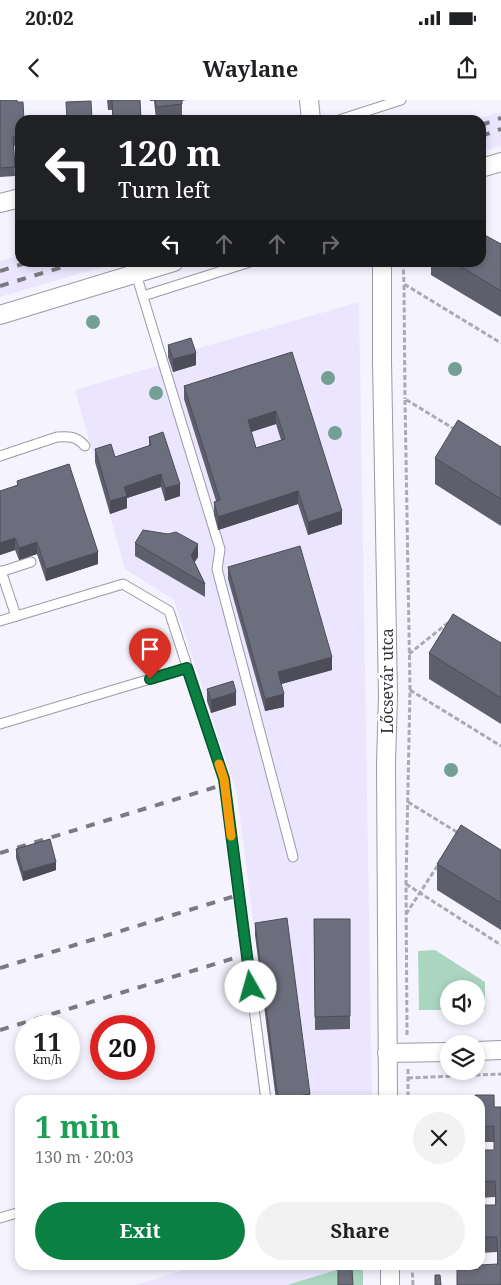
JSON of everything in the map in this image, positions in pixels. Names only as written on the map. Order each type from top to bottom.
[{"type":"street","points":[[309,100],[310,115]]},
{"type":"street","points":[[486,166],[501,162]]},
{"type":"street","points":[[0,203],[15,199]]},
{"type":"street","points":[[0,315],[158,267]]},
{"type":"street","name":"Lőcsevár utca","points":[[382,267],[388,696],[386,763],[388,1095]]},
{"type":"street","points":[[485,1051],[501,1050]]},
{"type":"street","points":[[387,1053],[440,1052]]},
{"type":"street","points":[[390,1270],[390,1285]]},
{"type":"lane","points":[[354,115],[400,100]]},
{"type":"lane","points":[[143,296],[234,267]]},
{"type":"lane","points":[[136,274],[220,549],[217,569],[293,857]]},
{"type":"lane","points":[[0,456],[57,437],[66,436],[80,440],[85,446]]},
{"type":"lane","points":[[16,616],[0,572],[31,562]]},
{"type":"lane","points":[[0,620],[123,584],[169,611],[224,779],[265,1095]]},
{"type":"lane","points":[[0,724],[187,668]]},
{"type":"lane","points":[[0,1218],[15,1214]]},
{"type":"path","points":[[403,267],[410,690],[406,884],[408,1095]]},
{"type":"path","points":[[404,284],[501,343]]},
{"type":"path","points":[[405,399],[461,433]]},
{"type":"path","points":[[409,654],[449,621],[456,626]]},
{"type":"path","points":[[410,690],[501,746]]},
{"type":"path","points":[[407,801],[467,838]]},
{"type":"path","points":[[454,840],[458,833]]},
{"type":"path","points":[[406,915],[440,863]]},
{"type":"path","points":[[406,884],[501,945]]},
{"type":"path","points":[[408,1078],[501,1074]]},
{"type":"path","points":[[412,1270],[413,1285]]},
{"type":"shaded area","points":[[501,112],[501,146],[486,150],[486,116]]},
{"type":"shaded area","points":[[15,256],[15,267],[101,267],[0,297],[0,261]]},
{"type":"shaded area","points":[[359,302],[372,1095],[275,1095],[237,794],[174,600],[125,569],[75,390],[170,362],[168,357]]},
{"type":"shaded area","points":[[185,1270],[336,1270],[287,1285],[135,1285]]},
{"type":"green space","points":[[435,950],[482,980],[440,980],[440,1010],[419,1010],[418,951]]},
{"type":"green space","points":[[336,1270],[363,1270],[363,1285],[287,1285]]},
{"type":"building","points":[[0,100],[17,100],[17,102],[23,102],[24,115],[15,115],[15,137],[13,137],[15,167],[0,168]]},
{"type":"building","points":[[112,100],[140,100],[141,115],[113,115]]},
{"type":"building","points":[[155,100],[182,100],[182,104],[156,107]]},
{"type":"building","points":[[91,101],[92,115],[67,115],[66,102]]},
{"type":"building","points":[[486,236],[501,244],[501,291],[462,267],[486,267]]},
{"type":"building","points":[[191,338],[196,353],[173,359],[168,345]]},
{"type":"building","points":[[292,352],[342,511],[308,522],[298,491],[218,517],[214,502],[220,500],[184,386]],"holes":[[[276,411],[285,439],[256,448],[248,420]]]},
{"type":"building","points":[[458,420],[501,447],[501,499],[435,458]]},
{"type":"building","points":[[163,432],[180,484],[165,488],[161,474],[124,487],[127,496],[110,501],[95,449],[111,444],[115,457],[151,445],[149,437]]},
{"type":"building","points":[[69,464],[98,552],[46,569],[37,542],[19,548],[15,538],[0,543],[0,491],[18,485],[17,481]]},
{"type":"building","points":[[143,530],[168,534],[176,532],[198,544],[191,555],[205,584],[135,543]]},
{"type":"building","points":[[300,546],[332,657],[278,672],[284,694],[265,699],[228,567]]},
{"type":"building","points":[[453,614],[501,643],[501,698],[429,653]]},
{"type":"building","points":[[233,681],[236,692],[211,700],[207,689]]},
{"type":"building","points":[[461,825],[501,850],[501,903],[437,864]]},
{"type":"building","points":[[50,839],[56,862],[23,872],[16,849]]},
{"type":"building","points":[[287,918],[310,1094],[277,1095],[255,923]]},
{"type":"building","points":[[314,919],[350,919],[350,1016],[315,1017]]},
{"type":"building","points":[[485,1095],[494,1095],[494,1107],[501,1107],[501,1285],[457,1285],[457,1270],[485,1270],[485,1265],[498,1264],[497,1237],[485,1237],[485,1205],[496,1205],[495,1181],[485,1182],[485,1150],[494,1150],[494,1126],[485,1127]]},
{"type":"building","points":[[338,1270],[352,1270],[353,1285],[338,1285]]},
{"type":"building","points":[[435,1275],[440,1275],[441,1285],[435,1285]]},
{"type":"railway","points":[[486,123],[501,118]]},
{"type":"railway","points":[[486,134],[501,129]]},
{"type":"railway","points":[[0,271],[15,266]]},
{"type":"railway","points":[[0,286],[63,267]]},
{"type":"railway","points":[[0,853],[219,786]]},
{"type":"railway","points":[[0,968],[235,896]]},
{"type":"railway","points":[[0,1030],[241,956]]},
{"type":"slow traffic","points":[[219,764],[224,779],[231,836]]},
{"type":"route","points":[[150,679],[187,668],[224,779],[251,987]]}]
